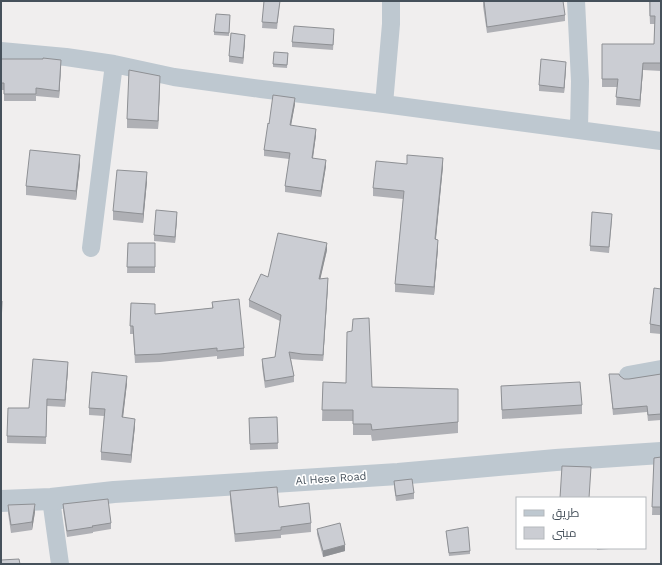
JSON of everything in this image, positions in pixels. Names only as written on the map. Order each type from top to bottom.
[{"type":"street","points":[[384,104],[391,24],[391,1]]},
{"type":"street","points":[[576,1],[580,81],[578,129]]},
{"type":"street","points":[[1,51],[66,57],[114,64],[174,77],[661,141]]},
{"type":"street","points":[[91,248],[114,64]]},
{"type":"street","points":[[628,376],[661,369]]},
{"type":"street","name":"Al Hese Road","points":[[1,501],[51,499],[114,492],[398,474],[556,460],[661,453]]},
{"type":"street","points":[[51,499],[60,564]]},
{"type":"building","points":[[264,1],[280,1],[277,23],[262,22]]},
{"type":"building","points":[[484,1],[563,1],[565,15],[487,27]]},
{"type":"building","points":[[650,1],[661,1],[661,63],[643,63],[640,100],[616,97],[618,79],[602,79],[602,44],[654,44],[655,16],[650,16]]},
{"type":"building","points":[[216,14],[230,15],[229,33],[214,32]]},
{"type":"building","points":[[294,26],[334,29],[333,45],[292,42]]},
{"type":"building","points":[[231,33],[245,35],[243,58],[229,56]]},
{"type":"building","points":[[274,52],[288,53],[287,65],[273,64]]},
{"type":"building","points":[[43,58],[61,60],[59,91],[36,88],[36,94],[4,94],[4,83],[1,83],[1,59]]},
{"type":"building","points":[[541,59],[566,62],[564,88],[539,85]]},
{"type":"building","points":[[129,70],[160,76],[158,121],[127,119]]},
{"type":"building","points":[[273,95],[295,98],[290,125],[316,129],[312,158],[326,160],[321,191],[285,186],[290,153],[264,150]]},
{"type":"building","points":[[30,150],[80,155],[76,191],[26,186]]},
{"type":"building","points":[[407,155],[443,158],[435,239],[438,240],[434,287],[395,284],[404,191],[373,188],[376,161],[407,164]]},
{"type":"building","points":[[117,170],[147,172],[143,214],[113,211]]},
{"type":"building","points":[[156,210],[177,212],[175,237],[154,235]]},
{"type":"building","points":[[592,212],[612,214],[609,247],[590,246]]},
{"type":"building","points":[[278,233],[327,243],[319,279],[328,278],[323,355],[289,352],[294,376],[265,381],[262,359],[275,357],[281,315],[249,300],[261,274],[268,277]]},
{"type":"building","points":[[128,243],[155,243],[155,267],[127,267]]},
{"type":"building","points":[[654,288],[661,289],[661,326],[650,324]]},
{"type":"building","points":[[239,299],[244,348],[217,351],[217,348],[135,355],[133,326],[130,326],[131,303],[155,304],[155,314],[213,308],[212,302]]},
{"type":"building","points":[[1,301],[2,301],[1,325]]},
{"type":"building","points":[[369,318],[372,387],[458,389],[458,422],[372,430],[371,424],[353,424],[353,410],[322,410],[323,382],[346,383],[347,332],[352,331],[353,319]]},
{"type":"building","points":[[33,359],[68,362],[65,400],[47,399],[46,437],[7,436],[8,408],[29,408]]},
{"type":"building","points":[[92,372],[127,376],[122,417],[135,419],[131,455],[101,452],[105,409],[89,408]]},
{"type":"building","points":[[609,374],[619,374],[624,379],[629,379],[661,374],[661,414],[648,415],[647,406],[613,409]]},
{"type":"building","points":[[580,382],[582,405],[502,410],[501,386]]},
{"type":"building","points":[[277,417],[278,443],[250,444],[249,418]]},
{"type":"building","points":[[661,457],[661,507],[652,507],[654,458]]},
{"type":"building","points":[[562,466],[591,467],[589,497],[560,497]]},
{"type":"building","points":[[412,479],[414,493],[396,496],[394,481]]},
{"type":"building","points":[[277,487],[279,507],[309,503],[311,523],[281,527],[281,530],[235,534],[230,491]]},
{"type":"building","points":[[108,499],[111,523],[67,531],[63,504]]},
{"type":"building","points":[[35,504],[32,522],[11,525],[8,505]]},
{"type":"building","points":[[340,523],[345,545],[323,551],[317,529]]},
{"type":"building","points":[[468,527],[470,551],[449,553],[446,531]]},
{"type":"building","points":[[19,559],[20,564],[1,564],[1,560]]}]
